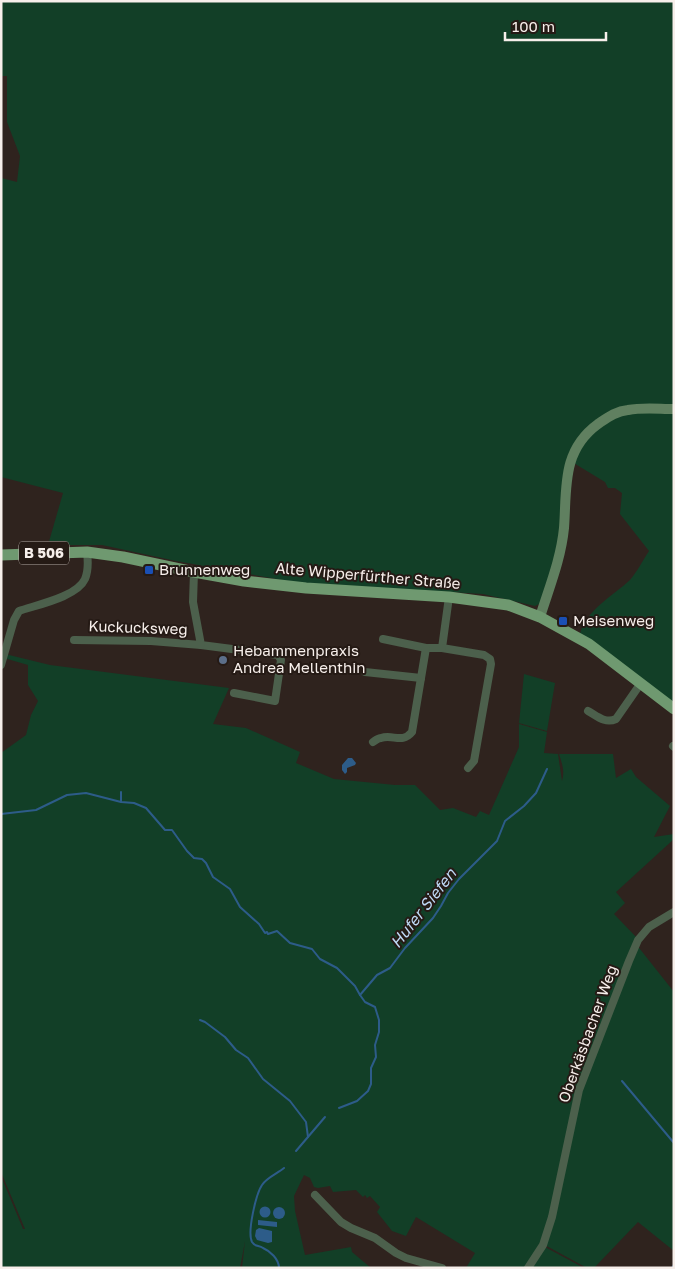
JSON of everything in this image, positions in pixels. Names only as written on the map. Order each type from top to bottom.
[{"type":"main road","name":"Alte Wipperfürther Straße","points":[[1,555],[87,552],[123,557],[244,581],[306,588],[449,597],[508,605],[540,616],[589,644],[674,709]]},
{"type":"street","points":[[540,616],[560,549],[564,530],[568,469],[576,448],[593,428],[610,415],[628,410],[674,409]]},
{"type":"street","points":[[1,665],[14,620],[19,611],[66,595],[78,588],[85,579],[87,552]]},
{"type":"street","points":[[194,572],[193,602],[202,645]]},
{"type":"street","points":[[442,648],[449,597]]},
{"type":"street","points":[[384,639],[426,648],[442,648],[484,655],[490,660],[491,664],[474,761],[468,768]]},
{"type":"street","name":"Kuckucksweg","points":[[74,640],[151,641],[278,654],[281,660],[275,700],[234,693]]},
{"type":"street","points":[[373,742],[381,737],[403,739],[412,732],[426,648]]},
{"type":"street","points":[[365,672],[421,678]]},
{"type":"street","points":[[588,711],[605,720],[611,721],[616,719],[641,683]]},
{"type":"street","name":"Oberkäsbacher Weg","points":[[528,1268],[543,1245],[552,1217],[579,1090],[628,960],[638,940],[649,927],[673,913]]},
{"type":"street","points":[[315,1194],[341,1222],[351,1228],[374,1238],[396,1254],[442,1268]]},
{"type":"green space","points":[[1,1],[674,1],[674,406],[626,407],[573,446],[556,558],[541,603],[535,606],[483,594],[299,583],[176,561],[102,545],[48,545],[63,493],[1,477],[1,178],[17,182],[20,156],[7,122],[7,76],[1,76]]},
{"type":"green space","points":[[674,411],[674,704],[580,634],[588,618],[601,604],[630,580],[649,551],[620,514],[622,493],[615,488],[608,488],[605,482],[572,462],[593,433],[610,419],[630,413]]},
{"type":"green space","points":[[5,654],[50,665],[229,688],[213,724],[246,728],[300,752],[296,763],[334,779],[415,785],[440,810],[453,808],[476,817],[480,811],[489,815],[519,747],[519,724],[547,732],[544,753],[558,754],[562,781],[563,771],[559,754],[613,754],[616,778],[631,769],[636,777],[670,806],[654,837],[674,834],[674,839],[616,892],[625,903],[614,914],[638,939],[636,944],[674,992],[674,1251],[638,1222],[594,1268],[587,1268],[543,1244],[550,1216],[541,1243],[524,1268],[466,1268],[475,1253],[416,1217],[406,1236],[392,1231],[377,1212],[380,1207],[370,1196],[367,1198],[365,1195],[363,1197],[356,1190],[333,1192],[330,1186],[314,1187],[310,1178],[304,1175],[294,1196],[295,1211],[305,1255],[351,1247],[352,1252],[371,1268],[242,1268],[245,1241],[240,1268],[1,1268],[1,1176],[23,1229],[25,1229],[1,1172],[1,753],[26,735],[31,715],[38,701],[28,685],[28,665],[4,658]]},
{"type":"green space","points":[[524,674],[555,683],[547,731],[519,723]]},
{"type":"green space","points":[[543,1246],[584,1268],[528,1268]]},
{"type":"water","points":[[348,758],[352,758],[356,763],[347,768],[345,774],[342,770],[342,765]]},
{"type":"water","points":[[265,1206],[271,1212],[265,1218],[259,1212]]},
{"type":"water","points":[[277,1207],[281,1207],[285,1213],[281,1219],[277,1219],[273,1215],[273,1211]]},
{"type":"water","points":[[258,1220],[277,1222],[277,1227],[258,1225]]},
{"type":"water","points":[[259,1228],[272,1231],[272,1242],[268,1243],[257,1240],[255,1236],[256,1230]]},
{"type":"waterway","name":"Hufer Siefen","points":[[339,1108],[357,1101],[368,1091],[371,1084],[371,1068],[376,1057],[375,1045],[379,1032],[379,1020],[375,1007],[365,1002],[360,995],[377,975],[390,968],[405,948],[433,918],[459,879],[497,841],[505,821],[524,806],[536,793],[547,769]]},
{"type":"waterway","points":[[121,792],[121,802]]},
{"type":"waterway","points":[[1,814],[36,810],[67,795],[86,793],[121,802],[134,803],[146,808],[165,830],[172,830],[194,858],[202,859],[206,863],[213,877],[230,889],[240,907],[259,924],[265,933],[277,931],[290,943],[312,949],[320,959],[337,968],[355,986],[360,995]]},
{"type":"waterway","points":[[200,1020],[225,1037],[236,1050],[248,1058],[263,1079],[290,1101],[306,1122],[308,1137]]},
{"type":"waterway","points":[[622,1081],[674,1143]]},
{"type":"waterway","name":"Hufer Siefen","points":[[296,1151],[325,1117]]},
{"type":"waterway","name":"Hufer Siefen","points":[[279,1268],[276,1259],[271,1253],[253,1244],[251,1222],[262,1185],[284,1168]]},
{"type":"place","name":"Brunnenweg","points":[[149,570]]},
{"type":"place","name":"Meisenweg","points":[[563,621]]},
{"type":"place","name":"Hebammenpraxis Andrea Mellenthin","points":[[223,660]]}]
